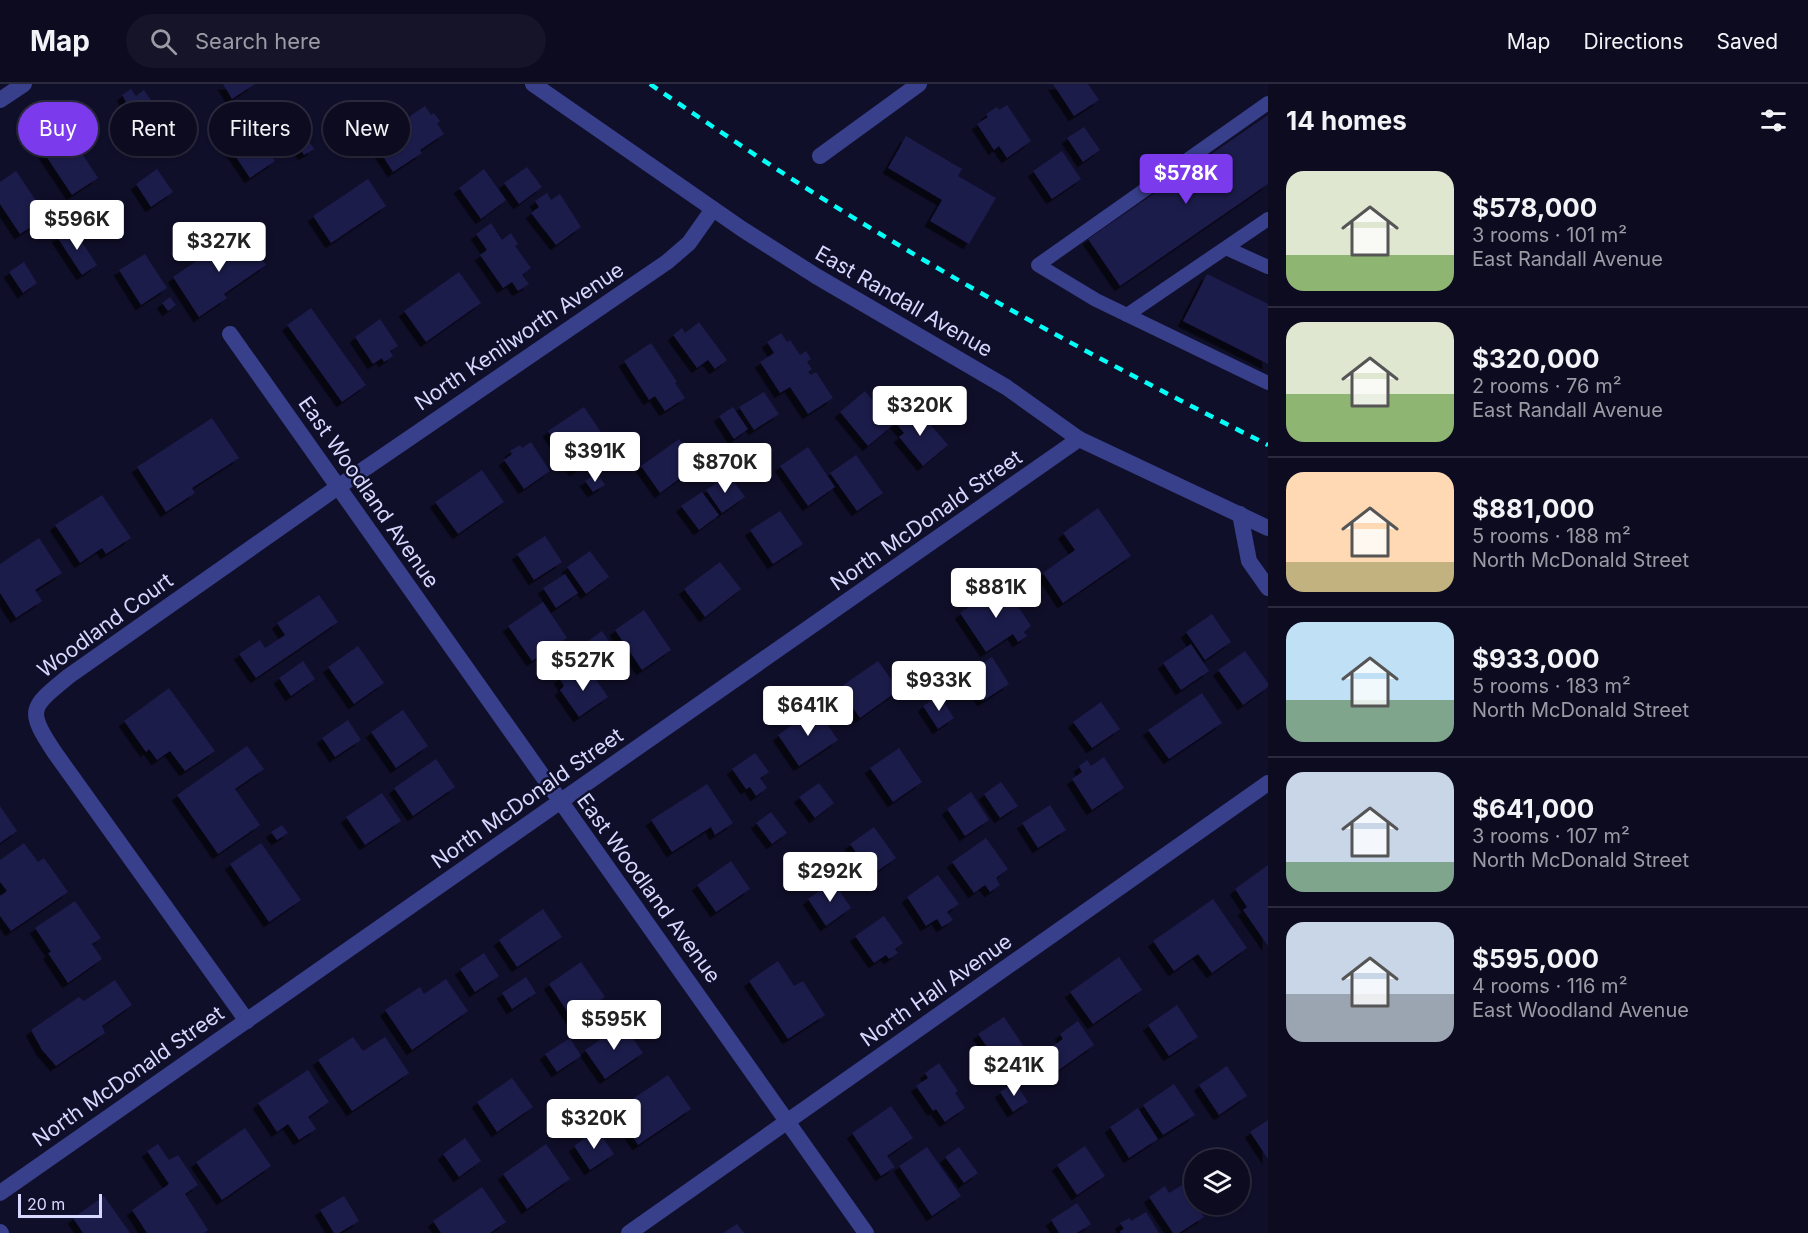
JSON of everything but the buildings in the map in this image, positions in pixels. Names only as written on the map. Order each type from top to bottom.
[{"type":"street","points":[[0,100],[24,84]]},
{"type":"street","name":"East Randall Avenue","points":[[533,84],[713,209],[816,276],[1006,387],[1080,440],[1268,528]]},
{"type":"street","points":[[820,156],[920,84]]},
{"type":"street","name":"North Kenilworth Avenue","points":[[338,487],[667,262],[689,243],[713,209]]},
{"type":"street","name":"East Woodland Avenue","points":[[230,334],[866,1233]]},
{"type":"street","name":"North McDonald Street","points":[[0,1193],[1080,440]]},
{"type":"street","name":"Woodland Court","points":[[247,1021],[55,753],[39,728],[35,715],[42,698],[69,676],[338,487]]},
{"type":"street","points":[[1240,514],[1249,561],[1268,588]]},
{"type":"street","name":"North Hall Avenue","points":[[629,1233],[1268,783]]},
{"type":"lane","points":[[1268,103],[1038,265],[1096,300],[1268,383]]},
{"type":"lane","points":[[1127,315],[1268,219]]},
{"type":"lane","points":[[1226,248],[1268,267]]},
{"type":"railway","points":[[650,84],[794,180],[929,263],[1073,344],[1268,445]]}]
